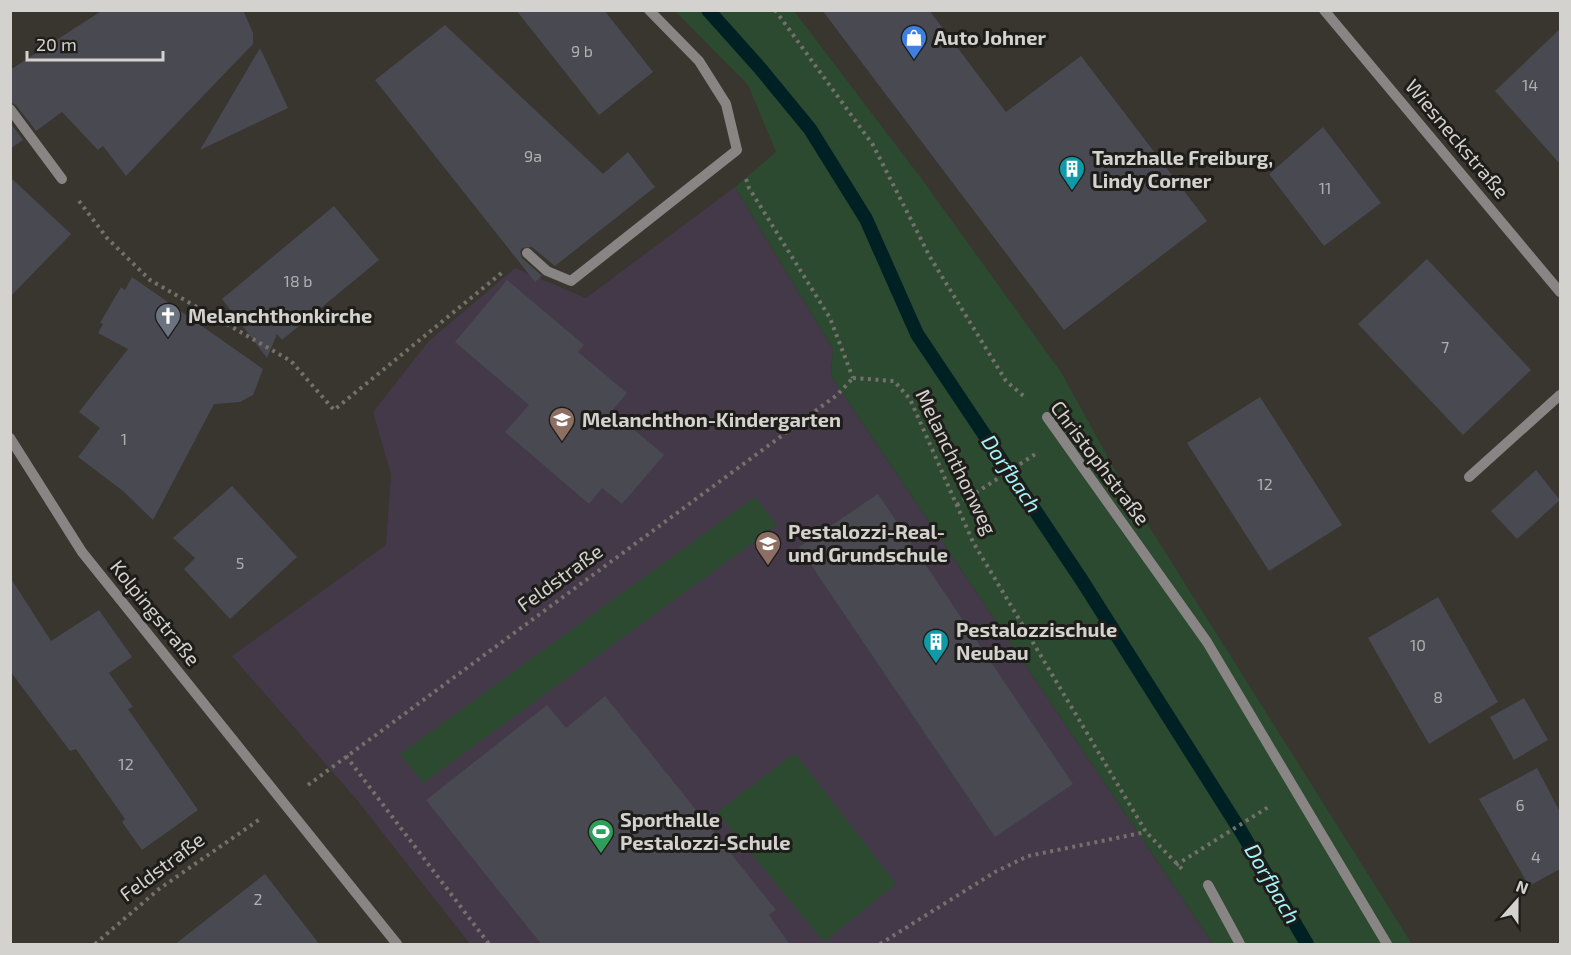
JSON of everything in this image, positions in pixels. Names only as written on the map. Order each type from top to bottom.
[{"type":"street","points":[[526,253],[547,271],[571,280],[737,150],[726,104],[699,61],[649,10]]},
{"type":"street","name":"Wiesneckstraße","points":[[1324,10],[1560,292]]},
{"type":"street","points":[[10,109],[63,179]]},
{"type":"street","points":[[1469,477],[1560,395]]},
{"type":"street","name":"Christophstraße","points":[[1047,417],[1207,642],[1387,945]]},
{"type":"street","name":"Kolpingstraße","points":[[10,438],[82,552],[285,802]]},
{"type":"street","points":[[285,802],[397,945]]},
{"type":"street","points":[[1208,885],[1240,945]]},
{"type":"path","name":"Christophstraße","points":[[776,10],[873,144],[930,257],[1006,381],[1047,417]]},
{"type":"path","points":[[737,150],[749,188],[830,318],[853,378]]},
{"type":"path","points":[[63,179],[107,238],[150,280],[291,361],[334,410],[466,299],[526,253]]},
{"type":"path","name":"Melanchthonweg","points":[[853,378],[894,381],[910,399],[973,542],[1146,832],[1176,865],[1208,885]]},
{"type":"path","name":"Feldstraße","points":[[95,945],[159,889],[285,802],[837,396],[853,378]]},
{"type":"path","points":[[957,505],[1028,459]]},
{"type":"path","points":[[346,756],[489,945]]},
{"type":"path","points":[[1176,865],[1266,809]]},
{"type":"path","points":[[880,945],[995,872],[1028,856],[1146,832]]},
{"type":"shaded area","name":"Pestalozzi-Real- und Grundschule","points":[[735,187],[833,349],[831,376],[1213,944],[470,944],[357,800],[232,656],[386,545],[391,474],[373,412],[428,342],[515,268],[586,298]]},
{"type":"green space","points":[[675,11],[794,11],[921,178],[1061,372],[1126,490],[1412,944],[1213,944],[831,376],[833,349],[735,187],[776,152],[748,85]]},
{"type":"green space","points":[[755,497],[777,525],[423,783],[400,754]]},
{"type":"green space","points":[[795,753],[896,884],[824,942],[717,812]]},
{"type":"building","points":[[103,10],[243,10],[253,33],[253,44],[126,176],[103,146],[98,150],[62,112],[36,131],[16,105],[10,102],[10,70]]},
{"type":"building","points":[[516,10],[604,10],[653,72],[599,115]]},
{"type":"building","name":"Tanzhalle Freiburg, Lindy Corner","points":[[822,10],[929,10],[1006,112],[1081,56],[1207,221],[1064,330]]},
{"type":"building","points":[[445,25],[603,174],[628,152],[655,187],[555,266],[532,247],[522,248],[520,252],[522,258],[542,276],[535,282],[375,80]]},
{"type":"building","points":[[1560,29],[1560,164],[1495,91]]},
{"type":"building","points":[[260,48],[288,108],[200,150]]},
{"type":"building","points":[[10,122],[23,140],[10,149]]},
{"type":"building","points":[[1323,127],[1381,203],[1324,246],[1269,174]]},
{"type":"building","points":[[10,177],[71,234],[10,297]]},
{"type":"building","points":[[334,206],[379,260],[282,340],[277,334],[267,358],[222,299]]},
{"type":"building","points":[[1427,259],[1531,370],[1463,435],[1358,324]]},
{"type":"building","points":[[132,277],[263,369],[253,395],[240,402],[214,404],[153,520],[123,491],[78,457],[100,428],[79,412],[128,349],[98,333],[103,324],[100,323],[121,287],[125,290]]},
{"type":"building","points":[[507,280],[584,345],[578,352],[627,393],[612,411],[664,455],[622,504],[602,488],[589,504],[505,432],[529,405],[455,342]]},
{"type":"building","points":[[1260,397],[1342,525],[1269,571],[1187,443]]},
{"type":"building","points":[[1536,470],[1560,500],[1517,539],[1491,511]]},
{"type":"building","points":[[232,486],[297,557],[230,619],[184,569],[195,558],[173,538]]},
{"type":"building","name":"Pestalozzischule Neubau","points":[[878,494],[1073,784],[995,837],[799,547]]},
{"type":"building","points":[[10,577],[51,641],[99,610],[132,657],[109,673],[133,707],[128,709],[198,810],[142,850],[122,822],[125,819],[76,749],[70,751],[10,671]]},
{"type":"building","points":[[1438,597],[1498,702],[1429,744],[1368,638]]},
{"type":"building","name":"Sporthalle Pestalozzi-Schule","points":[[605,696],[776,910],[769,915],[790,945],[542,945],[426,800],[547,705],[566,728]]},
{"type":"building","points":[[1524,698],[1548,740],[1514,760],[1490,717]]},
{"type":"building","points":[[1537,768],[1560,812],[1560,869],[1529,886],[1479,799]]},
{"type":"building","points":[[265,874],[320,945],[174,945]]},
{"type":"waterway","name":"Dorfbach","points":[[708,10],[810,129],[866,219],[917,334],[1081,579],[1242,833],[1307,944]]},
{"type":"place","name":"Auto Johner","points":[[914,61]]},
{"type":"place","name":"Tanzhalle Freiburg, Lindy Corner","points":[[1072,192]]},
{"type":"place","name":"Melanchthonkirche","points":[[168,339]]},
{"type":"place","name":"Melanchthon-Kindergarten","points":[[562,443]]},
{"type":"place","name":"Pestalozzi-Real- und Grundschule","points":[[768,567]]},
{"type":"place","name":"Pestalozzischule Neubau","points":[[936,665]]},
{"type":"place","name":"Sporthalle Pestalozzi-Schule","points":[[601,855]]}]
